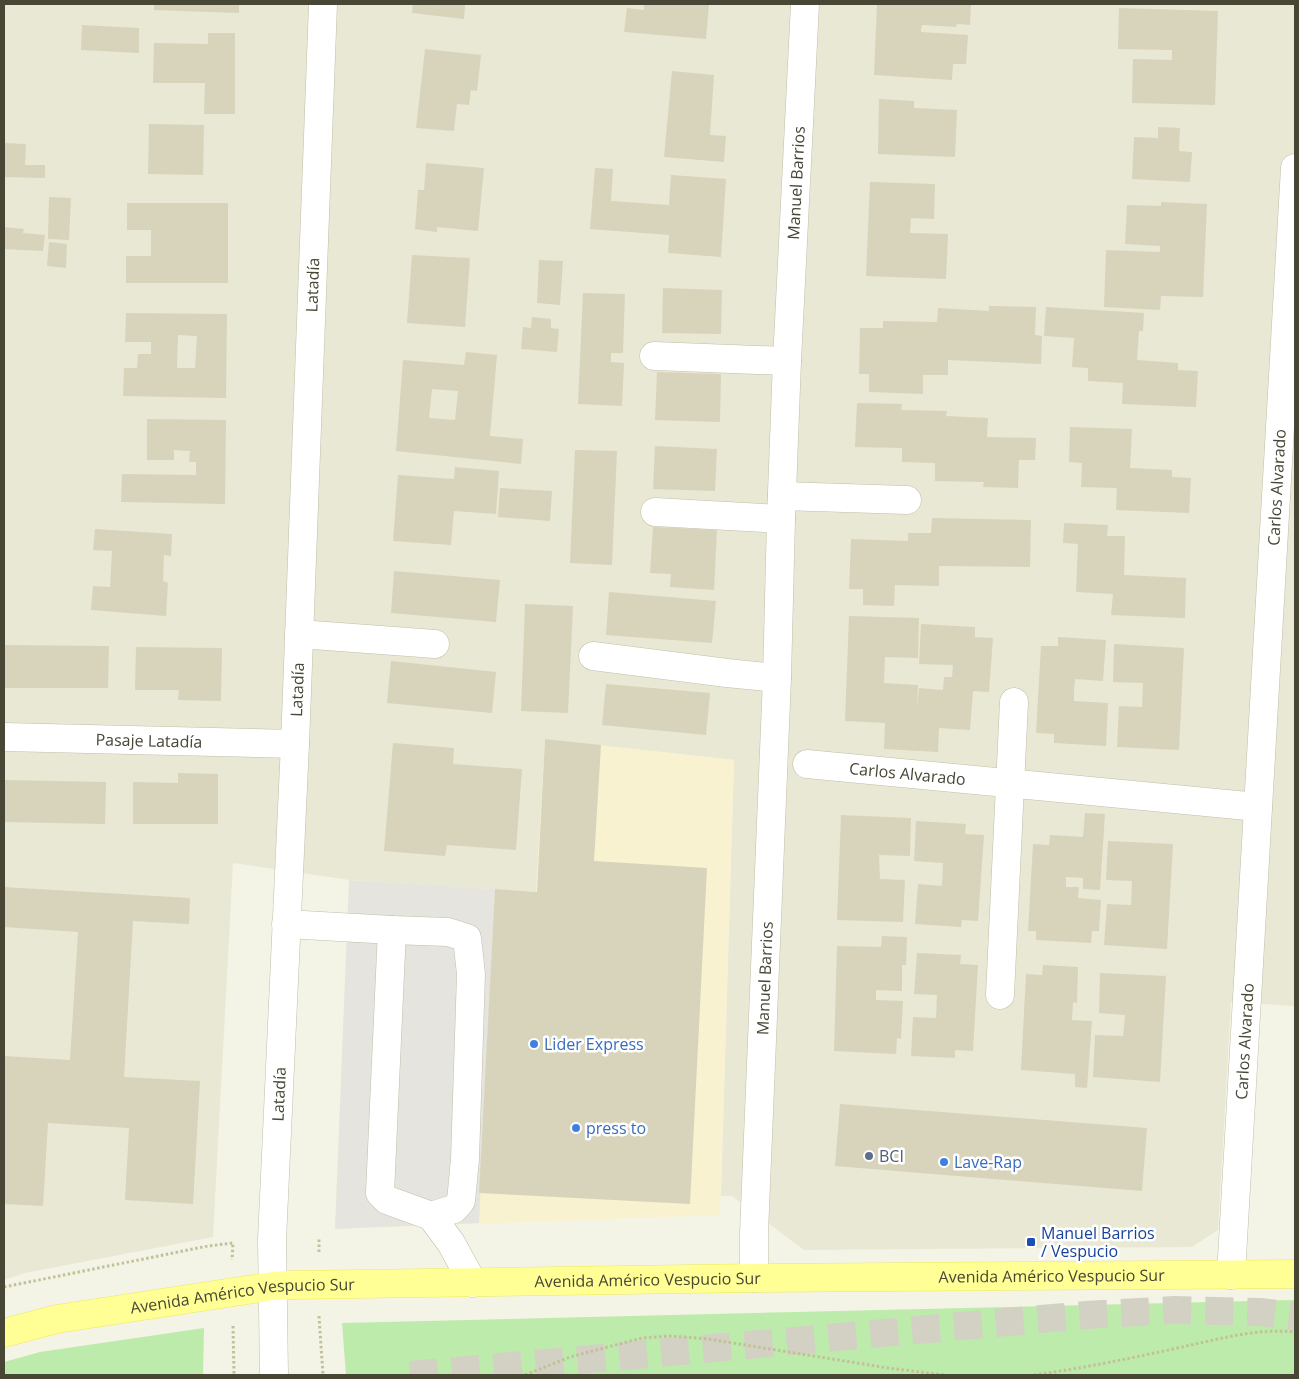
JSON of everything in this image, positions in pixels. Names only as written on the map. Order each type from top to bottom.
[{"type":"main road","name":"Avenida Américo Vespucio Sur","points":[[4,1333],[57,1319],[273,1286],[754,1278],[1295,1274]]},
{"type":"street","name":"Latadía","points":[[274,1375],[272,1240],[295,744],[323,4]]},
{"type":"street","name":"Manuel Barrios","points":[[754,1278],[754,1223],[777,678],[787,361],[805,4]]},
{"type":"street","name":"Carlos Alvarado","points":[[1231,1275],[1258,807],[1290,342],[1295,168]]},
{"type":"street","points":[[654,356],[787,361]]},
{"type":"street","points":[[655,512],[782,508],[907,500]]},
{"type":"street","points":[[299,634],[435,644]]},
{"type":"street","points":[[593,656],[777,678]]},
{"type":"street","points":[[1000,995],[1014,702]]},
{"type":"street","name":"Pasaje Latadía","points":[[4,737],[295,744]]},
{"type":"street","name":"Carlos Alvarado","points":[[807,764],[1258,807]]},
{"type":"street","points":[[286,924],[448,932],[467,938],[471,974],[465,1159],[461,1201],[454,1209],[431,1216]]},
{"type":"street","points":[[392,930],[380,1193],[387,1200],[431,1216],[451,1243],[473,1282]]},
{"type":"path","points":[[4,1287],[208,1246],[232,1243]]},
{"type":"path","points":[[1034,1375],[1085,1368],[1238,1335],[1275,1330],[1295,1332]]},
{"type":"path","points":[[525,1375],[570,1357],[642,1338],[671,1336],[708,1339],[888,1368],[945,1375]]},
{"type":"shaded area","points":[[4,4],[1295,4],[1295,1006],[1231,1002],[1218,1230],[1192,1247],[804,1250],[732,1196],[721,1196],[734,760],[545,740],[537,892],[349,880],[233,863],[213,1237],[25,1273],[4,1280]]},
{"type":"shaded area","name":"Lider Express","points":[[545,739],[734,760],[720,1215],[335,1229],[349,880],[536,892]]},
{"type":"shaded area","points":[[349,880],[495,889],[479,1223],[335,1229]]},
{"type":"green space","points":[[1295,1300],[1295,1375],[346,1375],[342,1323]]},
{"type":"green space","points":[[204,1328],[203,1375],[4,1375],[4,1362],[40,1352]]},
{"type":"building","points":[[154,4],[239,4],[239,13],[154,10]]},
{"type":"building","points":[[413,4],[465,4],[464,19],[412,13]]},
{"type":"building","points":[[644,4],[709,4],[706,39],[624,32],[627,8],[644,10]]},
{"type":"building","points":[[877,4],[971,4],[970,25],[957,24],[956,27],[922,25],[921,29],[921,32],[968,35],[966,64],[953,64],[952,80],[874,75]]},
{"type":"building","points":[[1119,8],[1218,11],[1215,105],[1132,103],[1133,59],[1172,60],[1172,50],[1118,49]]},
{"type":"building","points":[[82,25],[139,28],[139,53],[81,50]]},
{"type":"building","points":[[208,33],[235,33],[235,114],[204,114],[205,83],[153,83],[154,43],[208,44]]},
{"type":"building","points":[[425,49],[481,55],[477,91],[471,90],[469,105],[457,104],[454,131],[416,128]]},
{"type":"building","points":[[672,71],[714,75],[710,135],[726,136],[724,162],[664,157]]},
{"type":"building","points":[[879,99],[914,101],[914,108],[957,110],[955,157],[878,154]]},
{"type":"building","points":[[149,124],[204,125],[203,175],[148,174]]},
{"type":"building","points":[[1158,127],[1180,128],[1179,151],[1192,152],[1190,182],[1132,179],[1134,137],[1158,138]]},
{"type":"building","points":[[4,143],[26,144],[25,165],[45,165],[45,178],[4,177]]},
{"type":"building","points":[[426,163],[484,168],[478,231],[437,227],[437,232],[415,229],[418,190],[424,190]]},
{"type":"building","points":[[595,168],[613,169],[611,201],[669,205],[671,175],[726,179],[721,257],[668,253],[669,235],[590,229]]},
{"type":"building","points":[[870,182],[935,184],[934,219],[911,218],[910,233],[948,234],[946,279],[866,276]]},
{"type":"building","points":[[49,197],[71,198],[69,240],[48,239]]},
{"type":"building","points":[[1161,202],[1207,204],[1203,297],[1161,296],[1160,310],[1104,307],[1106,250],[1160,252],[1160,246],[1125,244],[1127,205],[1161,206]]},
{"type":"building","points":[[127,203],[228,203],[228,283],[126,283],[126,256],[151,256],[151,230],[127,230]]},
{"type":"building","points":[[4,227],[24,229],[23,233],[45,235],[43,251],[4,249]]},
{"type":"building","points":[[49,242],[67,244],[66,268],[47,266]]},
{"type":"building","points":[[412,255],[470,258],[465,327],[407,323]]},
{"type":"building","points":[[539,260],[563,261],[560,305],[537,303]]},
{"type":"building","points":[[663,288],[722,290],[721,334],[662,333]]},
{"type":"building","points":[[583,293],[625,294],[623,353],[611,353],[611,362],[624,363],[622,406],[578,404]]},
{"type":"building","points":[[989,306],[1036,307],[1035,335],[1042,336],[1041,364],[948,360],[948,375],[923,375],[923,394],[869,392],[869,374],[859,374],[860,328],[883,328],[883,321],[937,322],[938,308],[989,311]]},
{"type":"building","points":[[1046,307],[1144,313],[1143,331],[1139,331],[1137,360],[1178,363],[1178,370],[1198,371],[1196,407],[1122,404],[1123,383],[1088,381],[1088,368],[1072,367],[1074,338],[1044,336]]},
{"type":"building","points":[[126,313],[227,314],[226,398],[123,396],[124,368],[137,368],[138,354],[151,354],[151,342],[125,342]],"holes":[[[178,335],[197,336],[195,368],[177,368]]]},
{"type":"building","points":[[532,317],[551,319],[551,328],[559,329],[557,352],[521,349],[523,327],[531,328]]},
{"type":"building","points":[[466,352],[497,355],[490,436],[523,439],[521,464],[396,451],[403,360],[464,365]],"holes":[[[432,389],[458,391],[455,420],[429,418]]]},
{"type":"building","points":[[657,372],[721,374],[720,422],[655,420]]},
{"type":"building","points":[[857,403],[902,404],[901,410],[947,411],[946,416],[988,418],[987,437],[1036,438],[1035,460],[1019,460],[1018,488],[983,487],[984,482],[935,481],[935,463],[902,462],[902,448],[855,447]]},
{"type":"building","points":[[147,419],[226,420],[225,504],[121,502],[122,474],[196,475],[196,462],[189,462],[190,451],[174,450],[174,460],[147,460]]},
{"type":"building","points":[[1070,427],[1132,429],[1130,468],[1172,470],[1172,477],[1191,478],[1189,513],[1116,510],[1117,488],[1081,487],[1082,463],[1069,462]]},
{"type":"building","points":[[655,446],[717,449],[715,491],[653,489]]},
{"type":"building","points":[[575,450],[617,451],[612,565],[570,563]]},
{"type":"building","points":[[455,467],[499,471],[496,514],[454,511],[451,545],[393,541],[398,475],[454,479]]},
{"type":"building","points":[[500,488],[552,491],[550,521],[498,517]]},
{"type":"building","points":[[932,518],[1031,520],[1030,567],[939,566],[939,586],[895,585],[894,606],[863,605],[863,589],[849,589],[851,539],[908,541],[908,533],[931,533]]},
{"type":"building","points":[[1064,523],[1108,525],[1107,536],[1125,536],[1124,575],[1186,578],[1185,618],[1111,615],[1113,594],[1076,592],[1078,544],[1063,543]]},
{"type":"building","points":[[653,527],[717,530],[714,590],[670,587],[671,574],[650,573]]},
{"type":"building","points":[[95,529],[172,534],[171,556],[164,555],[163,581],[168,583],[166,616],[91,610],[93,586],[110,587],[112,551],[93,550]]},
{"type":"building","points":[[394,571],[500,580],[496,622],[391,613]]},
{"type":"building","points":[[609,592],[716,601],[712,643],[606,635]]},
{"type":"building","points":[[525,604],[573,606],[568,713],[521,711]]},
{"type":"building","points":[[849,616],[919,618],[918,658],[885,657],[884,683],[918,685],[917,708],[919,688],[943,690],[944,677],[952,677],[953,665],[919,664],[921,624],[975,627],[975,637],[993,638],[989,692],[973,691],[970,730],[939,728],[938,752],[884,749],[885,723],[845,721]]},
{"type":"building","points":[[1058,637],[1106,640],[1103,681],[1075,679],[1074,701],[1108,703],[1106,746],[1054,743],[1054,734],[1036,733],[1041,646],[1058,646]]},
{"type":"building","points":[[1114,644],[1184,648],[1179,750],[1117,747],[1119,706],[1142,707],[1143,683],[1113,682]]},
{"type":"building","points":[[4,645],[109,646],[108,688],[4,688]]},
{"type":"building","points":[[136,647],[222,648],[221,701],[178,700],[179,690],[135,690]]},
{"type":"building","points":[[391,661],[496,672],[492,713],[387,703]]},
{"type":"building","points":[[606,684],[710,693],[706,735],[602,725]]},
{"type":"building","points":[[545,739],[601,745],[594,861],[707,868],[690,1204],[479,1193],[495,889],[537,892]]},
{"type":"building","points":[[393,743],[454,748],[453,764],[522,769],[516,850],[447,845],[445,856],[384,851]]},
{"type":"building","points":[[178,773],[218,774],[218,824],[133,824],[133,782],[178,783]]},
{"type":"building","points":[[4,780],[106,782],[105,824],[4,822]]},
{"type":"building","points":[[1085,813],[1105,814],[1100,890],[1083,889],[1083,878],[1066,877],[1066,887],[1079,887],[1078,898],[1101,900],[1099,931],[1092,931],[1091,943],[1036,940],[1036,931],[1028,931],[1033,844],[1049,845],[1050,835],[1083,837]]},
{"type":"building","points":[[841,815],[911,818],[910,856],[879,855],[880,879],[905,880],[903,922],[837,920]]},
{"type":"building","points":[[916,821],[966,824],[965,834],[984,835],[978,921],[962,920],[961,927],[915,924],[918,884],[942,886],[943,863],[914,861]]},
{"type":"building","points":[[1108,841],[1173,844],[1167,949],[1104,945],[1107,904],[1131,905],[1132,881],[1106,880]]},
{"type":"building","points":[[4,887],[190,898],[189,924],[133,921],[124,1077],[200,1081],[193,1204],[125,1200],[129,1128],[48,1123],[43,1206],[4,1204],[4,1056],[70,1060],[78,932],[4,927]]},
{"type":"building","points":[[882,936],[907,937],[906,965],[902,965],[902,991],[876,990],[876,1000],[903,1001],[901,1039],[897,1038],[896,1054],[834,1051],[837,946],[881,947]]},
{"type":"building","points":[[917,953],[961,955],[960,964],[978,965],[973,1051],[955,1050],[955,1058],[911,1056],[913,1017],[936,1018],[937,995],[914,994]]},
{"type":"building","points":[[1043,965],[1078,967],[1077,1003],[1073,1002],[1072,1020],[1092,1021],[1087,1088],[1075,1087],[1075,1074],[1021,1070],[1026,974],[1042,975]]},
{"type":"building","points":[[1100,973],[1166,976],[1160,1082],[1093,1077],[1095,1035],[1123,1036],[1125,1015],[1099,1013]]},
{"type":"building","points":[[840,1104],[1147,1128],[1142,1191],[835,1166]]},
{"type":"tunnel","points":[[410,1375],[1086,1315],[1174,1310],[1260,1312],[1295,1316]]},
{"type":"place","name":"Lider Express","points":[[534,1044]]},
{"type":"place","name":"press to","points":[[576,1128]]},
{"type":"place","name":"BCI","points":[[869,1156]]},
{"type":"place","name":"Lave-Rap","points":[[944,1162]]},
{"type":"place","name":"Manuel Barrios / Vespucio","points":[[1031,1242]]}]
